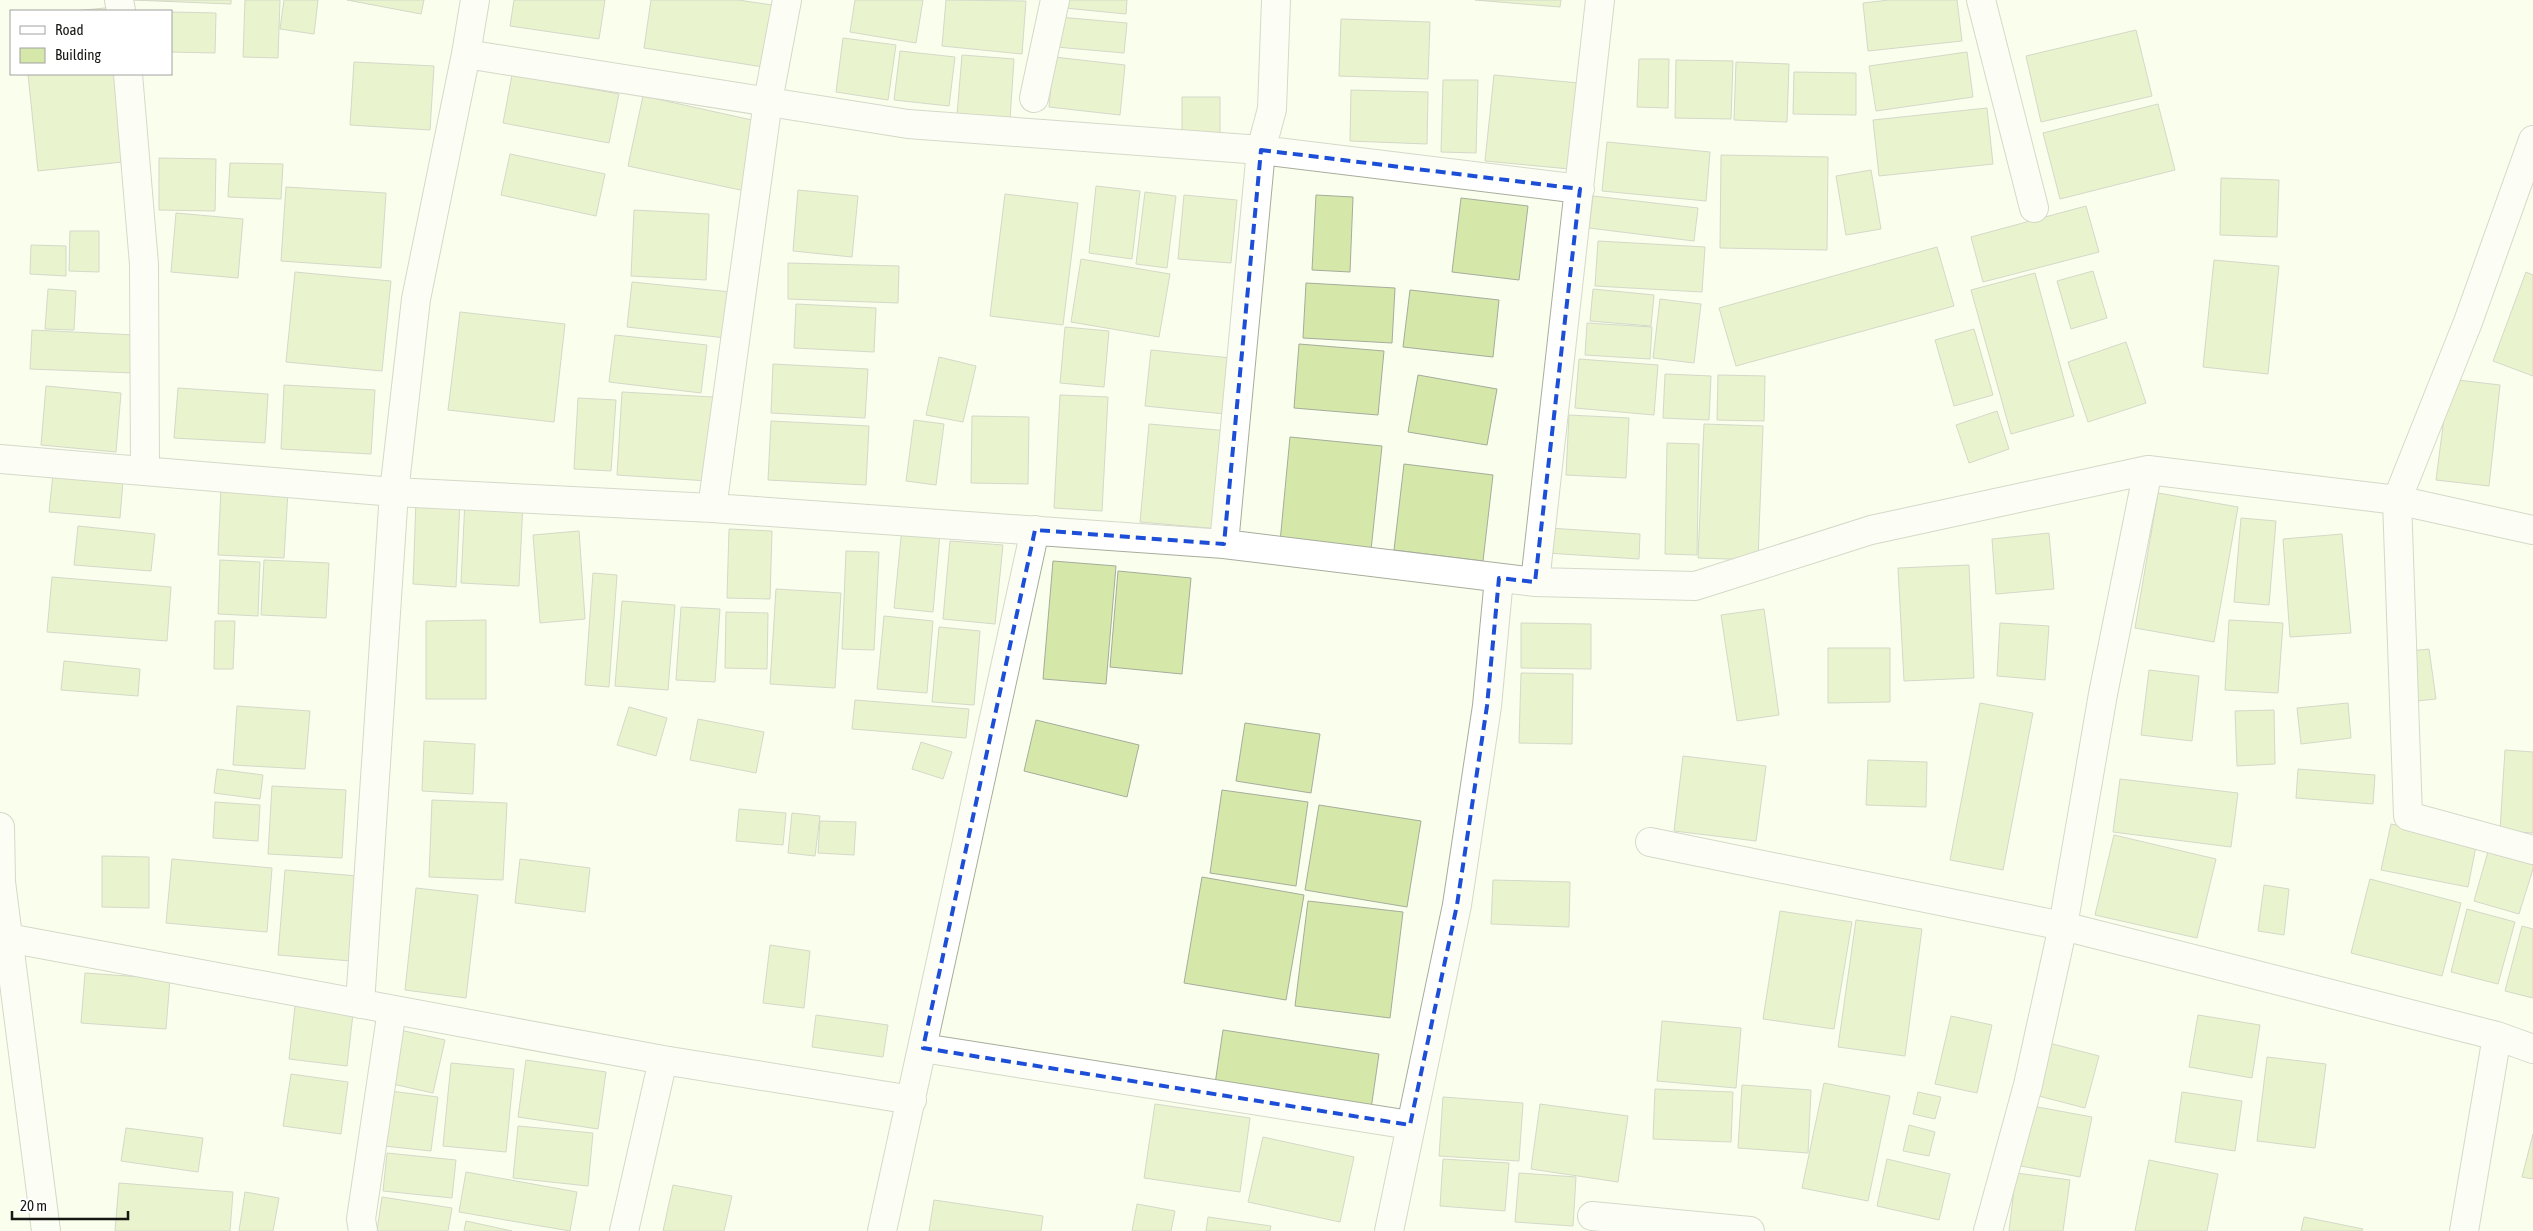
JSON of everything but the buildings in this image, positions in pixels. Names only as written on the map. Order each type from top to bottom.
[{"type":"street","points":[[360,1004],[394,492],[416,299],[466,54],[475,0]]},
{"type":"street","points":[[712,508],[768,101],[788,0]]},
{"type":"street","points":[[1034,98],[1054,0]]},
{"type":"street","points":[[1224,544],[1261,150],[1272,109],[1276,0]]},
{"type":"street","points":[[1535,582],[1600,0]]},
{"type":"street","points":[[1981,0],[2034,208]]},
{"type":"street","points":[[466,54],[908,124],[1261,150],[1580,189]]},
{"type":"street","points":[[128,75],[144,264],[145,471]]},
{"type":"street","points":[[2533,140],[2468,322],[2397,500],[2408,816],[2533,850]]},
{"type":"street","points":[[0,459],[394,492],[712,508],[1224,544],[1535,582],[1694,586],[1871,530],[2148,470],[2397,500],[2533,530]]},
{"type":"street","points":[[1988,1231],[2028,1085],[2063,926],[2103,694],[2148,470]]},
{"type":"street","points":[[882,1231],[912,1100],[1034,530]]},
{"type":"street","points":[[1389,1231],[1457,905],[1487,706],[1499,578]]},
{"type":"street","points":[[0,827],[1,882],[46,1231]]},
{"type":"street","points":[[1650,842],[2063,926],[2497,1036],[2533,1049]]},
{"type":"street","points":[[8,938],[663,1060],[912,1100]]},
{"type":"street","points":[[363,1231],[361,1219],[392,1010]]},
{"type":"street","points":[[2464,1231],[2497,1036]]},
{"type":"street","points":[[923,1048],[1410,1125]]},
{"type":"street","points":[[624,1231],[663,1060]]},
{"type":"street","points":[[1592,1216],[1750,1231]]},
{"type":"highlighted area","points":[[1261,150],[1580,189],[1535,582],[1499,578],[1487,706],[1457,905],[1410,1125],[923,1048],[1035,530],[1224,544]]}]
